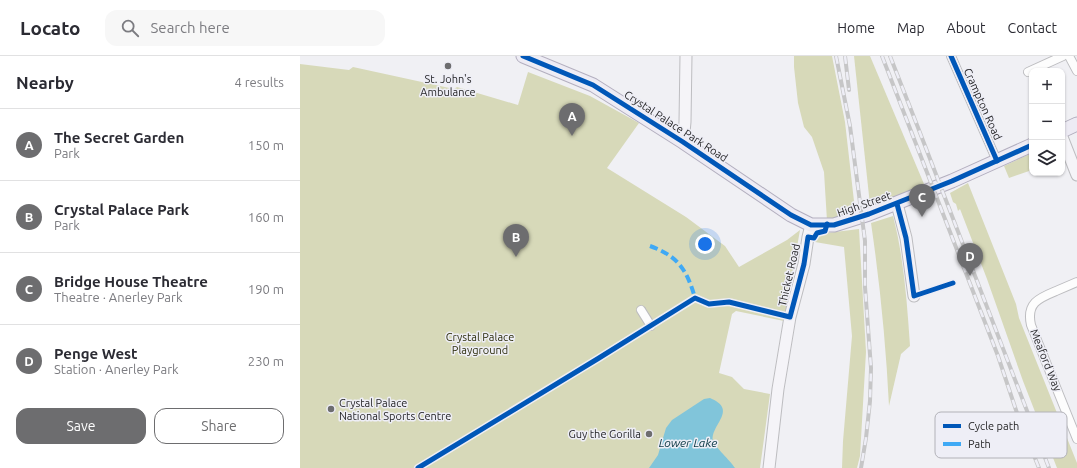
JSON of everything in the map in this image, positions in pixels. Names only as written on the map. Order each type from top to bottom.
[{"type":"main road","name":"Crystal Palace Park Road","points":[[523,56],[545,60],[593,85],[683,142],[792,216],[811,225]]},
{"type":"main road","points":[[1065,130],[1077,124]]},
{"type":"main road","name":"High Street","points":[[811,225],[834,225],[897,204],[1029,146]]},
{"type":"street","points":[[683,142],[685,122],[686,56]]},
{"type":"street","name":"Crampton Road","points":[[951,56],[997,161]]},
{"type":"street","points":[[1028,72],[1063,56]]},
{"type":"street","points":[[1069,56],[1077,71]]},
{"type":"street","points":[[1064,140],[1077,175]]},
{"type":"street","points":[[897,204],[906,238],[914,296]]},
{"type":"street","name":"Thicket Road","points":[[769,468],[778,389],[790,317],[804,264],[811,225]]},
{"type":"street","name":"Meaford Way","points":[[1066,412],[1032,325],[1030,316],[1032,307],[1036,301],[1077,282]]},
{"type":"street","points":[[641,310],[651,326]]},
{"type":"street","name":"Meaford Way","points":[[1067,414],[1077,439]]},
{"type":"green space","points":[[794,56],[832,56],[845,122],[855,210],[843,217],[827,221],[824,172],[812,137],[804,127],[798,103]]},
{"type":"green space","points":[[854,56],[870,56],[924,184],[900,199],[870,205]]},
{"type":"green space","name":"Crystal Palace Playground","points":[[300,64],[349,70],[353,67],[454,89],[457,87],[518,105],[528,72],[590,96],[639,123],[607,168],[686,217],[725,246],[739,267],[787,240],[800,230],[784,321],[736,311],[732,314],[719,373],[732,377],[744,389],[770,394],[760,468],[300,468]]},
{"type":"green space","points":[[1029,154],[1029,171],[1009,178],[1004,166]]},
{"type":"green space","points":[[968,183],[1057,412],[1035,412],[960,209],[958,211],[950,193]]},
{"type":"green space","points":[[893,216],[902,264],[910,346],[901,354],[889,406],[882,314],[871,223]]},
{"type":"green space","points":[[859,229],[866,352],[860,456],[857,468],[842,468],[852,336],[844,247],[815,242],[819,234]]},
{"type":"green space","points":[[1067,438],[1077,463],[1077,468],[1057,468],[1053,458],[1067,458]]},
{"type":"water","name":"Lower Lake","points":[[710,398],[718,403],[722,408],[723,413],[715,429],[713,441],[735,468],[649,468],[658,455],[666,428],[672,420],[704,399]]},
{"type":"railway","points":[[836,56],[850,126],[865,241],[865,287],[871,368],[870,401],[861,468]]},
{"type":"railway","points":[[845,56],[849,90]]},
{"type":"railway","points":[[882,56],[998,356],[1017,412]]},
{"type":"railway","points":[[890,56],[1027,412]]},
{"type":"railway","points":[[1035,458],[1039,468]]},
{"type":"railway","points":[[1045,458],[1049,468]]},
{"type":"marked path","points":[[650,246],[668,254],[680,265],[689,279],[692,288],[695,298],[691,300]]},
{"type":"cycle path","points":[[523,56],[593,85],[683,142],[791,215],[811,225],[834,225],[869,214],[952,181],[1029,146]]},
{"type":"cycle path","points":[[951,56],[997,161]]},
{"type":"cycle path","points":[[897,204],[906,238],[914,296],[953,283]]},
{"type":"cycle path","points":[[418,468],[695,298],[709,304],[729,302],[790,317],[804,264],[808,237],[814,238],[817,233],[825,231],[827,224]]},
{"type":"place","name":"St. John's Ambulance","points":[[448,66]]},
{"type":"place","name":"The Secret Garden","points":[[572,136]]},
{"type":"place","name":"Bridge House Theatre","points":[[922,217]]},
{"type":"place","name":"Crystal Palace Park","points":[[516,257]]},
{"type":"place","name":"Penge West","points":[[970,276]]},
{"type":"place","name":"Crystal Palace National Sports Centre","points":[[331,409]]},
{"type":"place","name":"Guy the Gorilla","points":[[649,434]]}]
